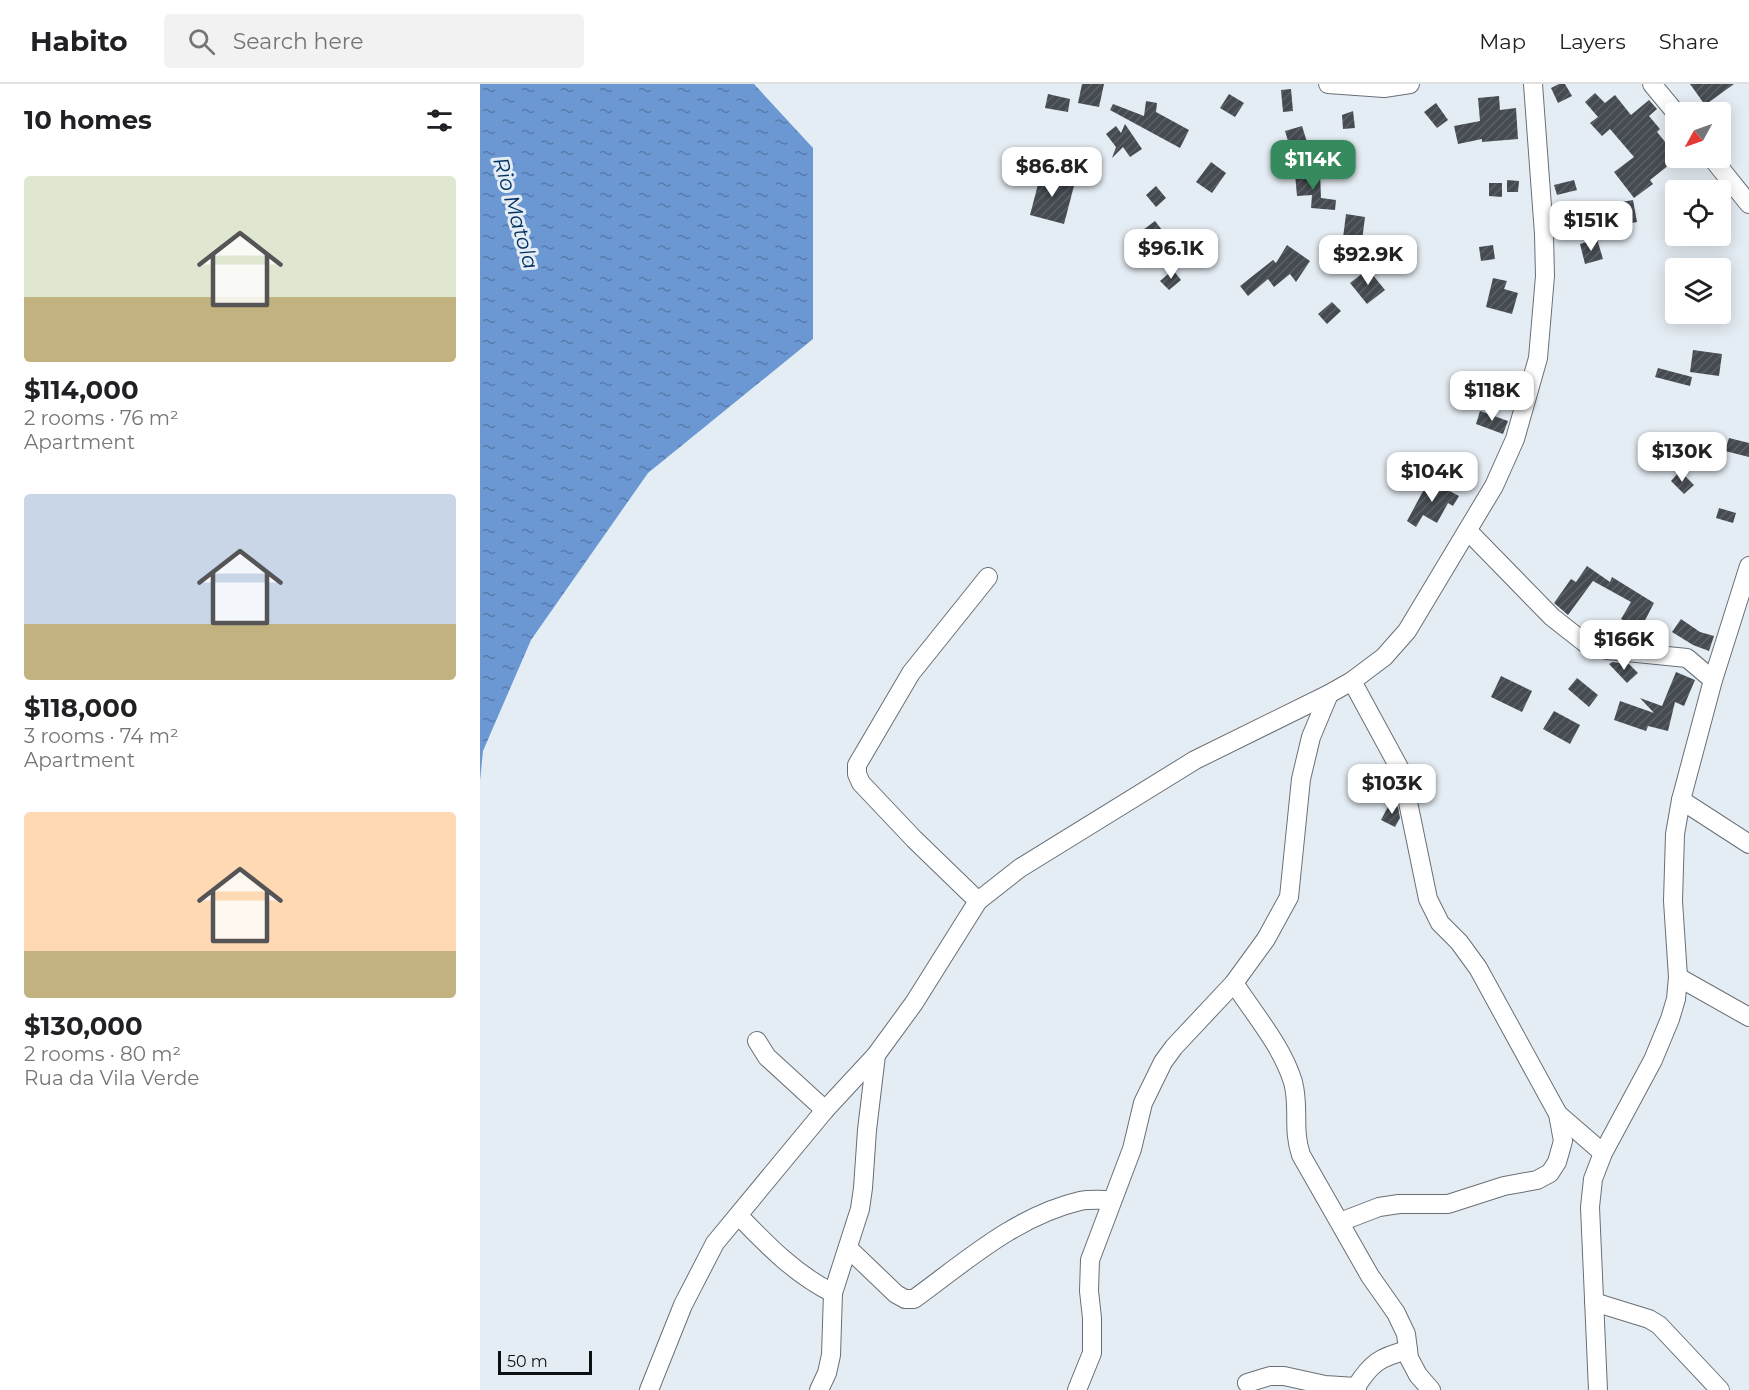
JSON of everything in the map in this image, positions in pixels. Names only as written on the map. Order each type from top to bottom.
[{"type":"street","points":[[1328,84],[1384,88],[1410,84]]},
{"type":"street","points":[[649,1390],[683,1305],[715,1243],[825,1110],[876,1054],[914,1003],[978,901],[1020,868],[1195,760],[1352,681],[1384,657],[1407,631],[1494,486],[1515,439],[1538,358],[1545,276],[1533,84]]},
{"type":"street","points":[[1652,84],[1667,102]]},
{"type":"street","points":[[1720,168],[1749,204]]},
{"type":"street","points":[[1468,531],[1552,618],[1585,643],[1607,650],[1688,658],[1713,680]]},
{"type":"street","points":[[1598,1390],[1590,1207],[1593,1179],[1603,1153],[1653,1060],[1676,999],[1678,977],[1673,901],[1675,834],[1681,800],[1713,680],[1749,566]]},
{"type":"street","points":[[978,901],[861,783],[857,774],[857,765],[911,673],[988,576]]},
{"type":"street","points":[[1340,1222],[1380,1207],[1398,1204],[1448,1204],[1504,1186],[1537,1180],[1550,1173],[1557,1162],[1563,1141],[1558,1114],[1478,968],[1459,942],[1440,923],[1428,899],[1402,773],[1352,681]]},
{"type":"street","points":[[1077,1390],[1092,1353],[1090,1260],[1132,1149],[1143,1103],[1163,1062],[1174,1047],[1234,983],[1266,939],[1289,897],[1301,779],[1311,737],[1329,694]]},
{"type":"street","points":[[1681,800],[1749,844]]},
{"type":"street","points":[[1678,977],[1749,1017]]},
{"type":"street","points":[[1234,983],[1279,1052],[1292,1081],[1297,1103],[1295,1139],[1301,1155],[1370,1276],[1396,1313],[1406,1334],[1409,1358],[1418,1375],[1431,1390]]},
{"type":"street","points":[[758,1041],[767,1057],[825,1110]]},
{"type":"street","points":[[819,1390],[827,1373],[831,1355],[833,1293],[860,1209],[876,1054]]},
{"type":"street","points":[[1558,1114],[1603,1153]]},
{"type":"street","points":[[848,1248],[896,1294],[905,1299],[914,1299],[1014,1227],[1062,1206],[1082,1201],[1112,1200]]},
{"type":"street","points":[[739,1215],[764,1242],[805,1277],[833,1293]]},
{"type":"street","points":[[1594,1302],[1659,1325],[1720,1390]]},
{"type":"street","points":[[1246,1383],[1270,1376],[1284,1376],[1357,1389],[1366,1371],[1376,1361],[1408,1350]]},
{"type":"water","name":"Rio Matola","points":[[480,84],[754,84],[813,148],[813,339],[648,473],[531,640],[483,751],[480,781]]},
{"type":"building","points":[[1082,84],[1104,84],[1099,107],[1078,103]]},
{"type":"building","points":[[1565,84],[1572,96],[1558,103],[1551,88]]},
{"type":"building","points":[[1690,84],[1734,84],[1709,102],[1703,102]]},
{"type":"building","points":[[1291,89],[1293,111],[1283,112],[1281,90]]},
{"type":"building","points":[[1595,93],[1605,103],[1615,95],[1631,115],[1649,100],[1657,109],[1649,116],[1660,129],[1657,132],[1665,142],[1665,168],[1650,180],[1653,184],[1634,198],[1614,172],[1634,157],[1610,129],[1602,136],[1590,123],[1598,117],[1585,102]]},
{"type":"building","points":[[1048,94],[1070,99],[1068,112],[1045,108]]},
{"type":"building","points":[[1229,94],[1244,103],[1235,117],[1220,108]]},
{"type":"building","points":[[1499,96],[1500,110],[1516,108],[1518,139],[1482,142],[1482,139],[1458,144],[1454,126],[1480,121],[1478,98]]},
{"type":"building","points":[[1146,101],[1157,103],[1156,112],[1189,130],[1180,148],[1110,110],[1113,104],[1144,116]]},
{"type":"building","points":[[1436,103],[1448,120],[1437,128],[1424,112]]},
{"type":"building","points":[[1353,111],[1355,128],[1343,129],[1342,115]]},
{"type":"building","points":[[1125,124],[1142,149],[1130,157],[1123,147],[1112,158],[1116,147],[1106,134],[1116,126],[1121,133]]},
{"type":"building","points":[[1302,126],[1307,142],[1298,144],[1301,163],[1295,164],[1285,131]]},
{"type":"building","points":[[1211,162],[1226,173],[1212,193],[1196,182]]},
{"type":"building","points":[[1041,173],[1075,182],[1064,224],[1030,215]]},
{"type":"building","points":[[1320,173],[1321,198],[1336,200],[1335,210],[1311,208],[1312,195],[1297,196],[1295,174]]},
{"type":"building","points":[[1507,180],[1519,181],[1518,192],[1507,192]]},
{"type":"building","points":[[1574,180],[1577,190],[1557,195],[1554,185]]},
{"type":"building","points":[[1489,183],[1502,183],[1502,197],[1489,196]]},
{"type":"building","points":[[1156,186],[1166,198],[1156,207],[1146,195]]},
{"type":"building","points":[[1633,200],[1637,222],[1615,226],[1611,204]]},
{"type":"building","points":[[1346,214],[1365,217],[1362,241],[1343,238]]},
{"type":"building","points":[[1155,221],[1162,230],[1147,242],[1140,232]]},
{"type":"building","points":[[1597,239],[1603,259],[1585,264],[1580,244]]},
{"type":"building","points":[[1287,245],[1310,261],[1296,282],[1290,274],[1274,287],[1268,279],[1248,296],[1240,286],[1273,260],[1276,263]]},
{"type":"building","points":[[1493,245],[1495,259],[1481,261],[1479,247]]},
{"type":"building","points":[[1368,269],[1385,290],[1367,304],[1350,283]]},
{"type":"building","points":[[1173,270],[1181,280],[1169,290],[1160,281]]},
{"type":"building","points":[[1493,278],[1507,281],[1504,289],[1518,293],[1512,314],[1486,307]]},
{"type":"building","points":[[1332,302],[1341,311],[1327,324],[1318,314]]},
{"type":"building","points":[[1693,350],[1722,354],[1719,376],[1690,372]]},
{"type":"building","points":[[1658,368],[1692,377],[1690,386],[1655,377]]},
{"type":"building","points":[[1480,411],[1508,421],[1503,434],[1476,424]]},
{"type":"building","points":[[1729,438],[1749,443],[1749,457],[1725,451]]},
{"type":"building","points":[[1680,471],[1694,485],[1684,494],[1671,481]]},
{"type":"building","points":[[1429,480],[1459,496],[1453,506],[1448,503],[1437,523],[1423,515],[1416,527],[1407,521]]},
{"type":"building","points":[[1719,508],[1736,513],[1733,523],[1716,518]]},
{"type":"building","points":[[1587,566],[1610,582],[1612,577],[1654,603],[1640,630],[1621,619],[1631,602],[1593,581],[1568,615],[1554,603],[1571,579],[1576,582]]},
{"type":"building","points":[[1681,619],[1700,632],[1714,636],[1709,651],[1693,645],[1672,632]]},
{"type":"building","points":[[1612,662],[1629,664],[1638,673],[1627,683],[1609,664]]},
{"type":"building","points":[[1676,672],[1695,680],[1684,706],[1675,702],[1668,731],[1648,726],[1646,731],[1614,720],[1620,701],[1654,713],[1640,698],[1662,706]]},
{"type":"building","points":[[1501,676],[1532,691],[1522,712],[1491,697]]},
{"type":"building","points":[[1577,678],[1598,695],[1589,707],[1568,689]]},
{"type":"building","points":[[1554,711],[1580,725],[1570,744],[1543,729]]},
{"type":"building","points":[[1390,803],[1398,807],[1400,818],[1395,827],[1381,820]]}]
